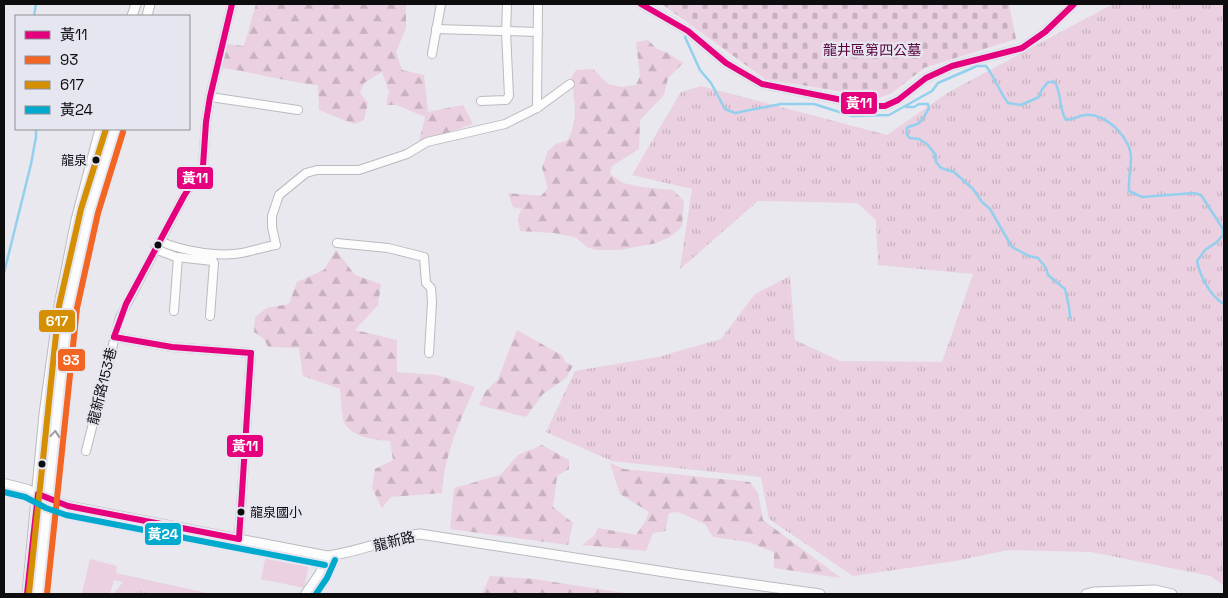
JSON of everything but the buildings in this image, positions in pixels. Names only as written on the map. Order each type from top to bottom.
[{"type":"street","points":[[232,4],[210,97],[298,110]]},
{"type":"street","points":[[432,54],[441,4]]},
{"type":"street","points":[[481,101],[506,100],[509,96],[506,32],[507,4]]},
{"type":"street","points":[[537,108],[538,4]]},
{"type":"street","points":[[641,4],[688,31],[726,63],[762,84],[872,106],[886,106],[898,100],[926,78],[952,66],[1022,48],[1045,32],[1074,4]]},
{"type":"street","points":[[436,29],[538,32]]},
{"type":"street","points":[[160,241],[168,245],[205,252],[234,254],[276,245],[272,227],[272,216],[279,195],[306,173],[317,170],[359,170],[407,154],[427,142],[505,124],[537,108],[570,84]]},
{"type":"street","name":"龍新路153巷","points":[[86,451],[97,413],[114,337],[126,304],[184,196],[204,166],[206,122],[210,97]]},
{"type":"street","points":[[28,594],[44,414],[76,220],[100,130]]},
{"type":"street","points":[[38,594],[49,500],[64,301],[115,130]]},
{"type":"street","points":[[337,243],[388,248],[424,257],[426,283],[430,288],[432,302],[429,353]]},
{"type":"street","points":[[155,249],[178,257],[213,261],[210,316]]},
{"type":"street","points":[[174,310],[178,257]]},
{"type":"street","points":[[114,337],[172,347],[252,353],[239,539]]},
{"type":"street","name":"龍新路","points":[[4,483],[28,489],[49,500],[68,506],[327,556],[357,551],[399,536],[420,534],[820,594]]},
{"type":"street","points":[[305,594],[319,574],[327,556]]},
{"type":"street","points":[[1086,594],[1094,592],[1155,590],[1172,594]]},
{"type":"green space","points":[[256,4],[406,4],[406,28],[396,52],[402,70],[424,75],[428,112],[463,105],[473,124],[419,142],[425,117],[397,105],[386,105],[389,92],[382,72],[364,83],[360,93],[368,103],[364,120],[354,124],[319,110],[318,85],[222,68],[226,44],[244,46]]},
{"type":"green space","name":"龍井區第四公墓","points":[[662,4],[1009,4],[1016,39],[924,68],[892,93],[879,98],[765,79]]},
{"type":"green space","points":[[1113,4],[1224,4],[1224,586],[1211,576],[1091,552],[1009,550],[955,561],[853,576],[769,519],[761,477],[612,461],[546,432],[575,371],[658,357],[721,339],[755,294],[790,276],[795,340],[840,361],[942,362],[973,274],[878,265],[876,220],[857,203],[758,201],[680,269],[692,189],[632,175],[681,92],[701,86],[887,135],[949,92]]},
{"type":"green space","points":[[648,40],[657,49],[668,53],[683,63],[668,78],[664,95],[640,120],[639,149],[612,166],[610,174],[623,183],[673,190],[684,201],[682,226],[673,235],[657,243],[620,250],[596,250],[587,247],[575,237],[554,233],[520,231],[518,217],[522,209],[513,207],[508,193],[541,196],[548,188],[542,168],[548,151],[556,144],[568,140],[572,129],[575,109],[571,78],[576,70],[593,69],[608,84],[621,87],[636,85],[640,76],[636,42]]},
{"type":"green space","points":[[336,250],[355,275],[381,284],[378,305],[355,330],[397,340],[397,372],[437,375],[475,387],[458,425],[449,452],[442,493],[391,497],[382,508],[372,488],[375,469],[393,460],[390,441],[362,436],[350,429],[343,418],[340,389],[303,376],[299,348],[268,347],[264,339],[254,332],[255,317],[267,308],[289,304],[297,282],[324,270]]},
{"type":"green space","points":[[517,330],[563,356],[565,362],[573,366],[566,378],[543,394],[526,417],[479,405],[485,392],[498,379]]},
{"type":"green space","points":[[542,445],[569,460],[569,469],[557,476],[553,507],[573,523],[568,545],[450,529],[454,488],[500,475],[518,455]]},
{"type":"green space","points":[[610,463],[624,469],[750,482],[758,493],[763,520],[841,578],[774,568],[774,552],[748,542],[713,537],[705,524],[678,512],[669,513],[665,531],[653,533],[646,551],[582,545],[594,536],[598,528],[636,535],[649,512],[620,494]]},
{"type":"green space","points":[[266,555],[309,564],[304,588],[261,579]]},
{"type":"green space","points":[[90,559],[117,566],[116,573],[212,594],[161,594],[130,588],[124,594],[113,594],[123,582],[114,580],[110,594],[82,593]]},
{"type":"green space","points":[[490,576],[534,579],[631,594],[482,594]]},
{"type":"green space","points":[[130,588],[134,588],[161,594],[124,594]]},
{"type":"waterway","points":[[34,15],[36,4]]},
{"type":"waterway","points":[[685,37],[700,70],[711,83],[725,109],[735,113],[781,104],[814,104],[852,116],[889,115],[932,91],[938,83],[977,66],[986,66],[1008,103],[1021,105],[1039,97],[1048,82],[1055,82],[1066,120],[1093,115],[1109,122],[1122,135],[1130,151],[1129,191],[1142,197],[1194,193],[1201,195],[1223,229],[1223,235],[1217,242],[1205,250],[1197,261],[1206,285],[1214,296],[1224,304]]},
{"type":"waterway","points":[[906,107],[928,104],[929,108],[920,122],[907,128],[907,135],[910,138],[919,139],[927,144],[935,154],[936,162],[941,168],[954,172],[973,189],[982,202],[990,209],[1012,247],[1029,256],[1038,258],[1046,268],[1048,275],[1065,289],[1070,318]]},
{"type":"waterway","points":[[4,273],[31,164],[36,130]]},
{"type":"transit line","name":"黃11","points":[[114,337],[126,304],[184,196],[203,166],[210,97],[232,4]]},
{"type":"transit line","name":"黃11","points":[[641,4],[688,31],[726,63],[762,84],[872,106],[885,106],[898,100],[926,78],[952,66],[1022,48],[1045,32],[1074,4]]},
{"type":"transit line","name":"617","points":[[29,593],[59,306],[81,209],[106,130]]},
{"type":"transit line","name":"93","points":[[47,594],[77,308],[98,213],[123,132]]},
{"type":"transit line","name":"黃11","points":[[114,337],[172,347],[251,353]]},
{"type":"transit line","name":"黃11","points":[[239,539],[251,353]]},
{"type":"transit line","name":"黃24","points":[[4,492],[25,497],[46,508],[66,515],[325,565]]},
{"type":"transit line","name":"黃11","points":[[27,594],[38,494],[68,506],[239,539]]},
{"type":"transit line","name":"黃24","points":[[316,594],[327,578],[335,560]]},
{"type":"place","name":"龍泉","points":[[96,160]]},
{"type":"place","name":"龍泉國小","points":[[241,512]]}]
